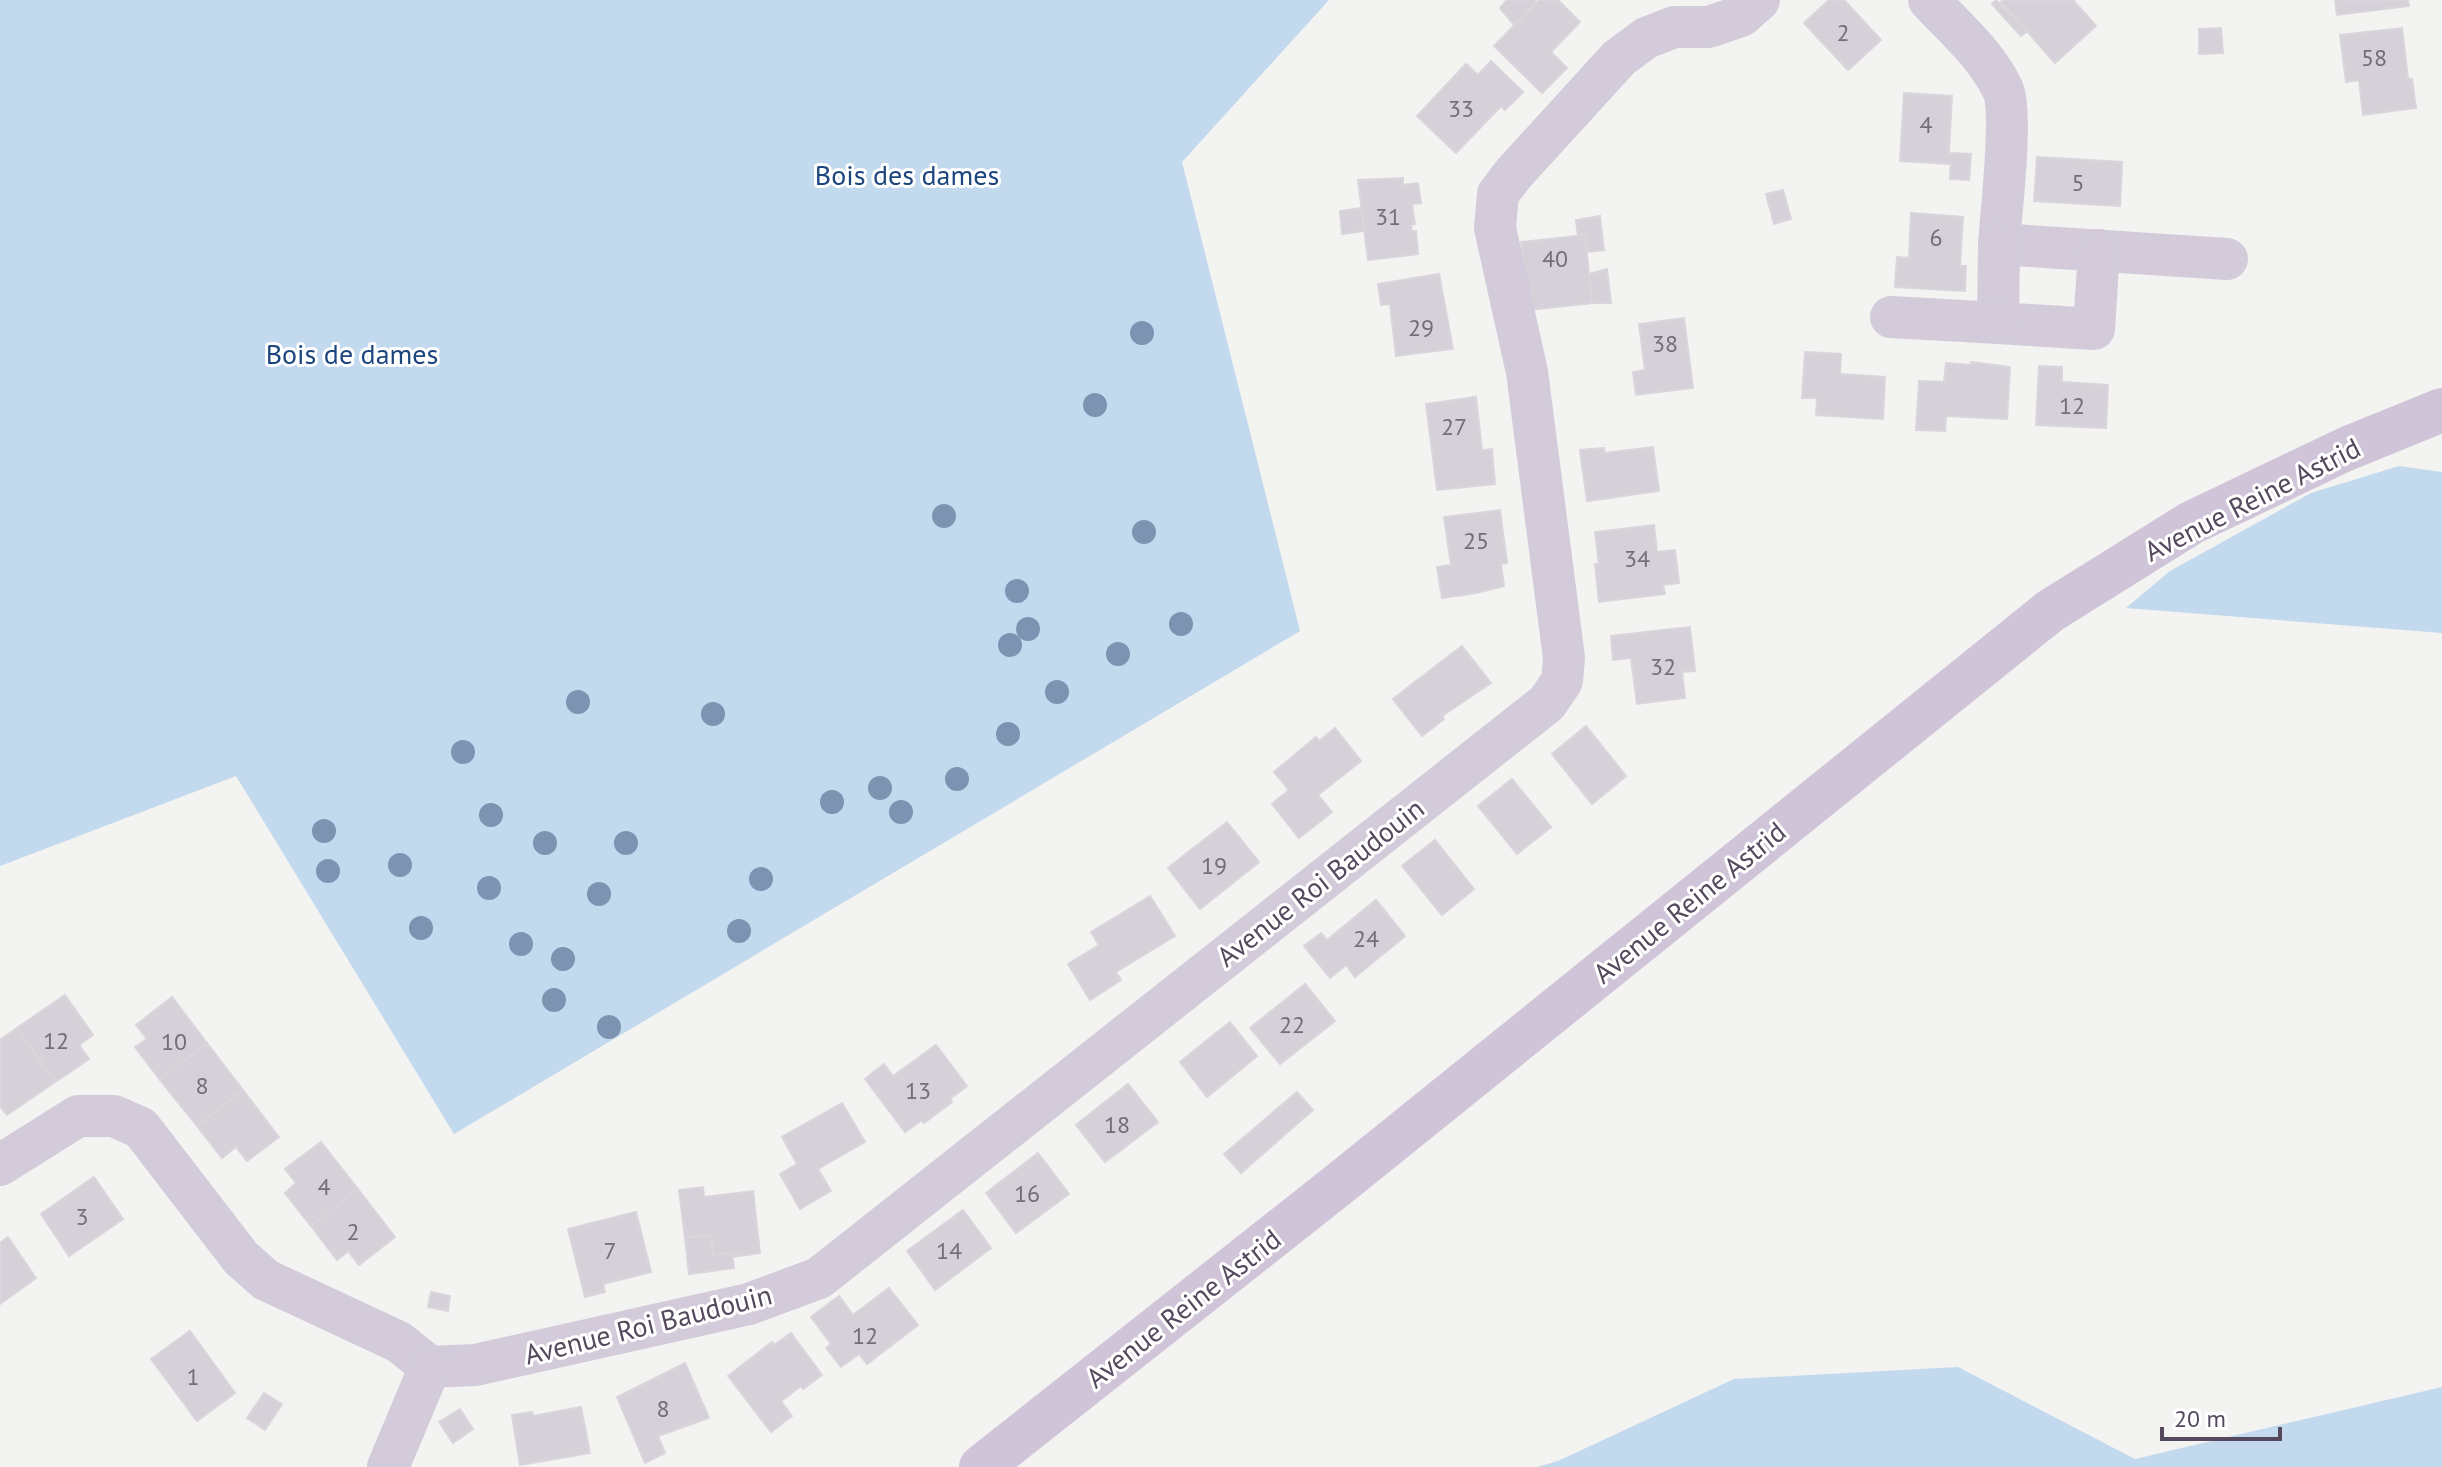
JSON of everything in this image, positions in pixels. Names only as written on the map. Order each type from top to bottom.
[{"type":"main road","name":"Avenue Reine Astrid","points":[[981,1467],[1343,1181],[2050,611],[2191,523],[2346,449],[2442,410]]},
{"type":"street","name":"Avenue Roi Baudouin","points":[[430,1367],[475,1365],[749,1304],[819,1278],[1547,703],[1562,681],[1564,658],[1527,372],[1495,228],[1498,194],[1609,70],[1637,44],[1674,27],[1709,27],[1741,16],[1759,0]]},
{"type":"street","points":[[1929,0],[1989,66],[2004,94],[2006,120],[1998,323]]},
{"type":"street","points":[[1999,244],[2227,259]]},
{"type":"street","points":[[1891,317],[2094,329],[2099,250]]},
{"type":"street","points":[[0,1165],[78,1116],[114,1116],[141,1128],[241,1258],[266,1280],[399,1342],[430,1367],[388,1467]]},
{"type":"green space","points":[[0,0],[1329,0],[1182,162],[1300,631],[454,1134],[236,776],[0,866]]},
{"type":"green space","points":[[2399,466],[2442,472],[2442,633],[2126,608],[2170,571],[2311,493]]},
{"type":"green space","points":[[1958,1367],[2135,1459],[2442,1387],[2442,1467],[1537,1467],[1558,1461],[1734,1379]]},
{"type":"building","points":[[1507,0],[1536,2],[1514,25],[1500,8]]},
{"type":"building","points":[[1539,0],[1558,0],[1580,22],[1551,52],[1567,68],[1542,93],[1494,46]]},
{"type":"building","points":[[1829,0],[1844,0],[1881,40],[1848,70],[1804,23]]},
{"type":"building","points":[[1996,0],[2027,31],[2021,36],[1992,4]]},
{"type":"building","points":[[2073,0],[2096,26],[2055,63],[2001,2]]},
{"type":"building","points":[[2335,0],[2408,0],[2409,6],[2337,15]]},
{"type":"building","points":[[2221,28],[2223,53],[2199,54],[2199,29]]},
{"type":"building","points":[[2402,28],[2408,79],[2412,79],[2416,108],[2363,115],[2359,80],[2346,82],[2340,35]]},
{"type":"building","points":[[1491,61],[1523,92],[1505,110],[1501,106],[1456,153],[1417,116],[1466,64],[1478,75]]},
{"type":"building","points":[[1904,93],[1952,96],[1949,153],[1971,154],[1969,180],[1950,179],[1951,164],[1900,161]]},
{"type":"building","points":[[2037,157],[2122,162],[2120,206],[2034,201]]},
{"type":"building","points":[[1403,178],[1403,185],[1418,183],[1421,203],[1412,204],[1415,224],[1411,225],[1412,231],[1416,231],[1418,254],[1368,260],[1358,180]]},
{"type":"building","points":[[1783,190],[1791,219],[1774,224],[1766,194]]},
{"type":"building","points":[[1362,208],[1364,231],[1342,234],[1340,211]]},
{"type":"building","points":[[1911,213],[1963,217],[1960,266],[1966,266],[1965,291],[1895,287],[1897,257],[1909,258]]},
{"type":"building","points":[[1600,216],[1604,250],[1587,252],[1585,235],[1578,236],[1576,220]]},
{"type":"building","points":[[1585,235],[1592,303],[1529,310],[1521,242]]},
{"type":"building","points":[[1607,269],[1611,303],[1592,303],[1589,274]]},
{"type":"building","points":[[1439,274],[1453,349],[1396,356],[1390,304],[1381,305],[1378,284]]},
{"type":"building","points":[[1684,318],[1693,388],[1636,395],[1633,372],[1645,370],[1639,324]]},
{"type":"building","points":[[1805,352],[1841,354],[1840,374],[1885,377],[1883,419],[1816,415],[1817,398],[1802,398]]},
{"type":"building","points":[[1971,362],[2010,367],[2007,419],[1946,416],[1945,431],[1916,430],[1919,381],[1944,382],[1946,363],[1971,365]]},
{"type":"building","points":[[2039,366],[2062,367],[2062,382],[2108,385],[2106,428],[2036,425]]},
{"type":"building","points":[[1476,397],[1482,450],[1492,449],[1495,484],[1437,490],[1426,404]]},
{"type":"building","points":[[1653,447],[1659,491],[1587,501],[1580,450],[1604,448],[1605,453]]},
{"type":"building","points":[[1500,510],[1507,563],[1501,564],[1504,586],[1442,598],[1437,567],[1451,565],[1444,517]]},
{"type":"building","points":[[1654,525],[1657,552],[1675,550],[1679,583],[1663,585],[1665,594],[1599,602],[1595,532]]},
{"type":"building","points":[[1690,627],[1695,671],[1682,672],[1685,698],[1637,704],[1631,658],[1613,660],[1611,636]]},
{"type":"building","points":[[1462,646],[1491,683],[1442,716],[1444,719],[1422,736],[1393,699]]},
{"type":"building","points":[[1586,726],[1626,776],[1592,804],[1552,754]]},
{"type":"building","points":[[1335,728],[1361,761],[1318,795],[1332,812],[1299,838],[1272,804],[1289,790],[1274,772],[1316,737],[1319,741]]},
{"type":"building","points":[[1512,779],[1551,827],[1517,854],[1478,806]]},
{"type":"building","points":[[1227,822],[1259,862],[1200,909],[1168,868]]},
{"type":"building","points":[[1435,840],[1474,889],[1442,915],[1402,866]]},
{"type":"building","points":[[1150,896],[1175,936],[1116,972],[1121,980],[1090,1000],[1068,964],[1099,945],[1091,932]]},
{"type":"building","points":[[1376,900],[1405,936],[1355,977],[1346,965],[1330,978],[1304,946],[1321,933],[1327,940]]},
{"type":"building","points":[[1305,984],[1335,1021],[1280,1064],[1250,1028]]},
{"type":"building","points":[[65,995],[93,1035],[79,1045],[89,1059],[55,1082],[17,1028]]},
{"type":"building","points":[[172,997],[207,1043],[160,1080],[135,1047],[147,1039],[136,1025]]},
{"type":"building","points":[[1230,1022],[1257,1056],[1207,1097],[1180,1062]]},
{"type":"building","points":[[17,1028],[55,1082],[7,1115],[0,1106],[0,1040]]},
{"type":"building","points":[[207,1043],[243,1090],[197,1126],[160,1080]]},
{"type":"building","points":[[936,1045],[967,1086],[924,1123],[922,1120],[905,1132],[865,1079],[884,1064],[893,1076]]},
{"type":"building","points":[[1128,1084],[1158,1122],[1105,1162],[1076,1125]]},
{"type":"building","points":[[243,1090],[279,1137],[247,1161],[236,1147],[222,1158],[197,1126]]},
{"type":"building","points":[[1297,1092],[1313,1110],[1241,1173],[1224,1154]]},
{"type":"building","points":[[842,1103],[865,1142],[818,1169],[831,1191],[800,1209],[780,1174],[797,1164],[782,1137]]},
{"type":"building","points":[[321,1142],[358,1189],[311,1226],[285,1193],[296,1183],[285,1169]]},
{"type":"building","points":[[1038,1153],[1069,1194],[1016,1233],[986,1193]]},
{"type":"building","points":[[94,1177],[123,1219],[69,1256],[41,1214]]},
{"type":"building","points":[[703,1187],[704,1197],[753,1191],[760,1253],[732,1257],[732,1253],[713,1255],[711,1235],[685,1238],[679,1190]]},
{"type":"building","points":[[358,1189],[395,1237],[359,1265],[348,1251],[337,1260],[311,1226]]},
{"type":"building","points":[[963,1210],[991,1248],[935,1290],[907,1251]]},
{"type":"building","points":[[636,1212],[651,1272],[603,1284],[605,1292],[585,1297],[568,1229]]},
{"type":"building","points":[[711,1235],[713,1255],[732,1253],[734,1268],[689,1274],[685,1238]]},
{"type":"building","points":[[8,1237],[36,1278],[0,1304],[0,1243]]},
{"type":"building","points":[[889,1288],[918,1325],[867,1364],[859,1354],[841,1367],[826,1348],[831,1344],[811,1317],[839,1296],[853,1315]]},
{"type":"building","points":[[431,1292],[450,1296],[448,1311],[428,1307]]},
{"type":"building","points":[[190,1331],[235,1393],[197,1421],[151,1359]]},
{"type":"building","points":[[791,1333],[822,1375],[781,1401],[792,1416],[771,1432],[728,1376],[772,1342],[774,1345]]},
{"type":"building","points":[[685,1363],[709,1418],[658,1436],[665,1453],[645,1463],[617,1397]]},
{"type":"building","points":[[264,1393],[282,1404],[265,1430],[247,1418]]},
{"type":"building","points":[[581,1407],[590,1453],[520,1465],[512,1415],[532,1412],[533,1416]]},
{"type":"building","points":[[460,1409],[473,1429],[453,1443],[439,1422]]},
{"type":"park label","name":"Bois des dames","points":[[907,174]]},
{"type":"park label","name":"Bois de dames","points":[[352,353]]}]
